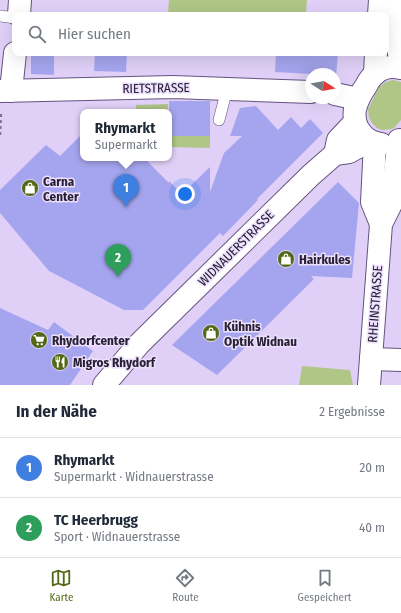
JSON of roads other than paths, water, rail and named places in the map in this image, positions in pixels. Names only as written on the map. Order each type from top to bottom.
[{"type":"street","points":[[19,12],[20,0]]},
{"type":"street","points":[[379,12],[380,0]]},
{"type":"street","points":[[375,63],[379,70],[394,66],[401,68],[398,46],[397,0]]},
{"type":"street","points":[[4,96],[14,56]]},
{"type":"street","points":[[375,63],[370,78],[358,99],[355,108],[355,122],[358,130],[371,142],[388,144],[400,140]]},
{"type":"street","name":"RIETSTRASSE","points":[[4,96],[173,87],[305,92]]},
{"type":"street","points":[[341,95],[358,99]]},
{"type":"street","name":"WIDNAUERSTRASSE","points":[[335,154],[338,140],[355,122]]},
{"type":"street","name":"RHEINSTRASSE","points":[[369,385],[381,224],[391,204],[400,140]]},
{"type":"street","name":"WIDNAUERSTRASSE","points":[[104,385],[138,344],[306,180],[335,154],[349,152],[371,142]]},
{"type":"street","name":"RHEINSTRASSE","points":[[371,142],[372,202],[381,224]]},
{"type":"street","points":[[371,359],[401,360]]},
{"type":"lane","points":[[0,16],[12,18]]},
{"type":"lane","points":[[219,120],[227,89]]},
{"type":"place","name":"Carna Center","points":[[30,188]]},
{"type":"place","name":"Rhymarkt","points":[[126,207]]},
{"type":"place","name":"Hairkules","points":[[286,259]]},
{"type":"place","name":"TC Heerbrugg","points":[[118,277]]},
{"type":"place","name":"Kühnis Optik Widnau","points":[[211,333]]},
{"type":"place","name":"Rhydorfcenter","points":[[39,340]]},
{"type":"place","name":"Migros Rhydorf","points":[[60,362]]}]
